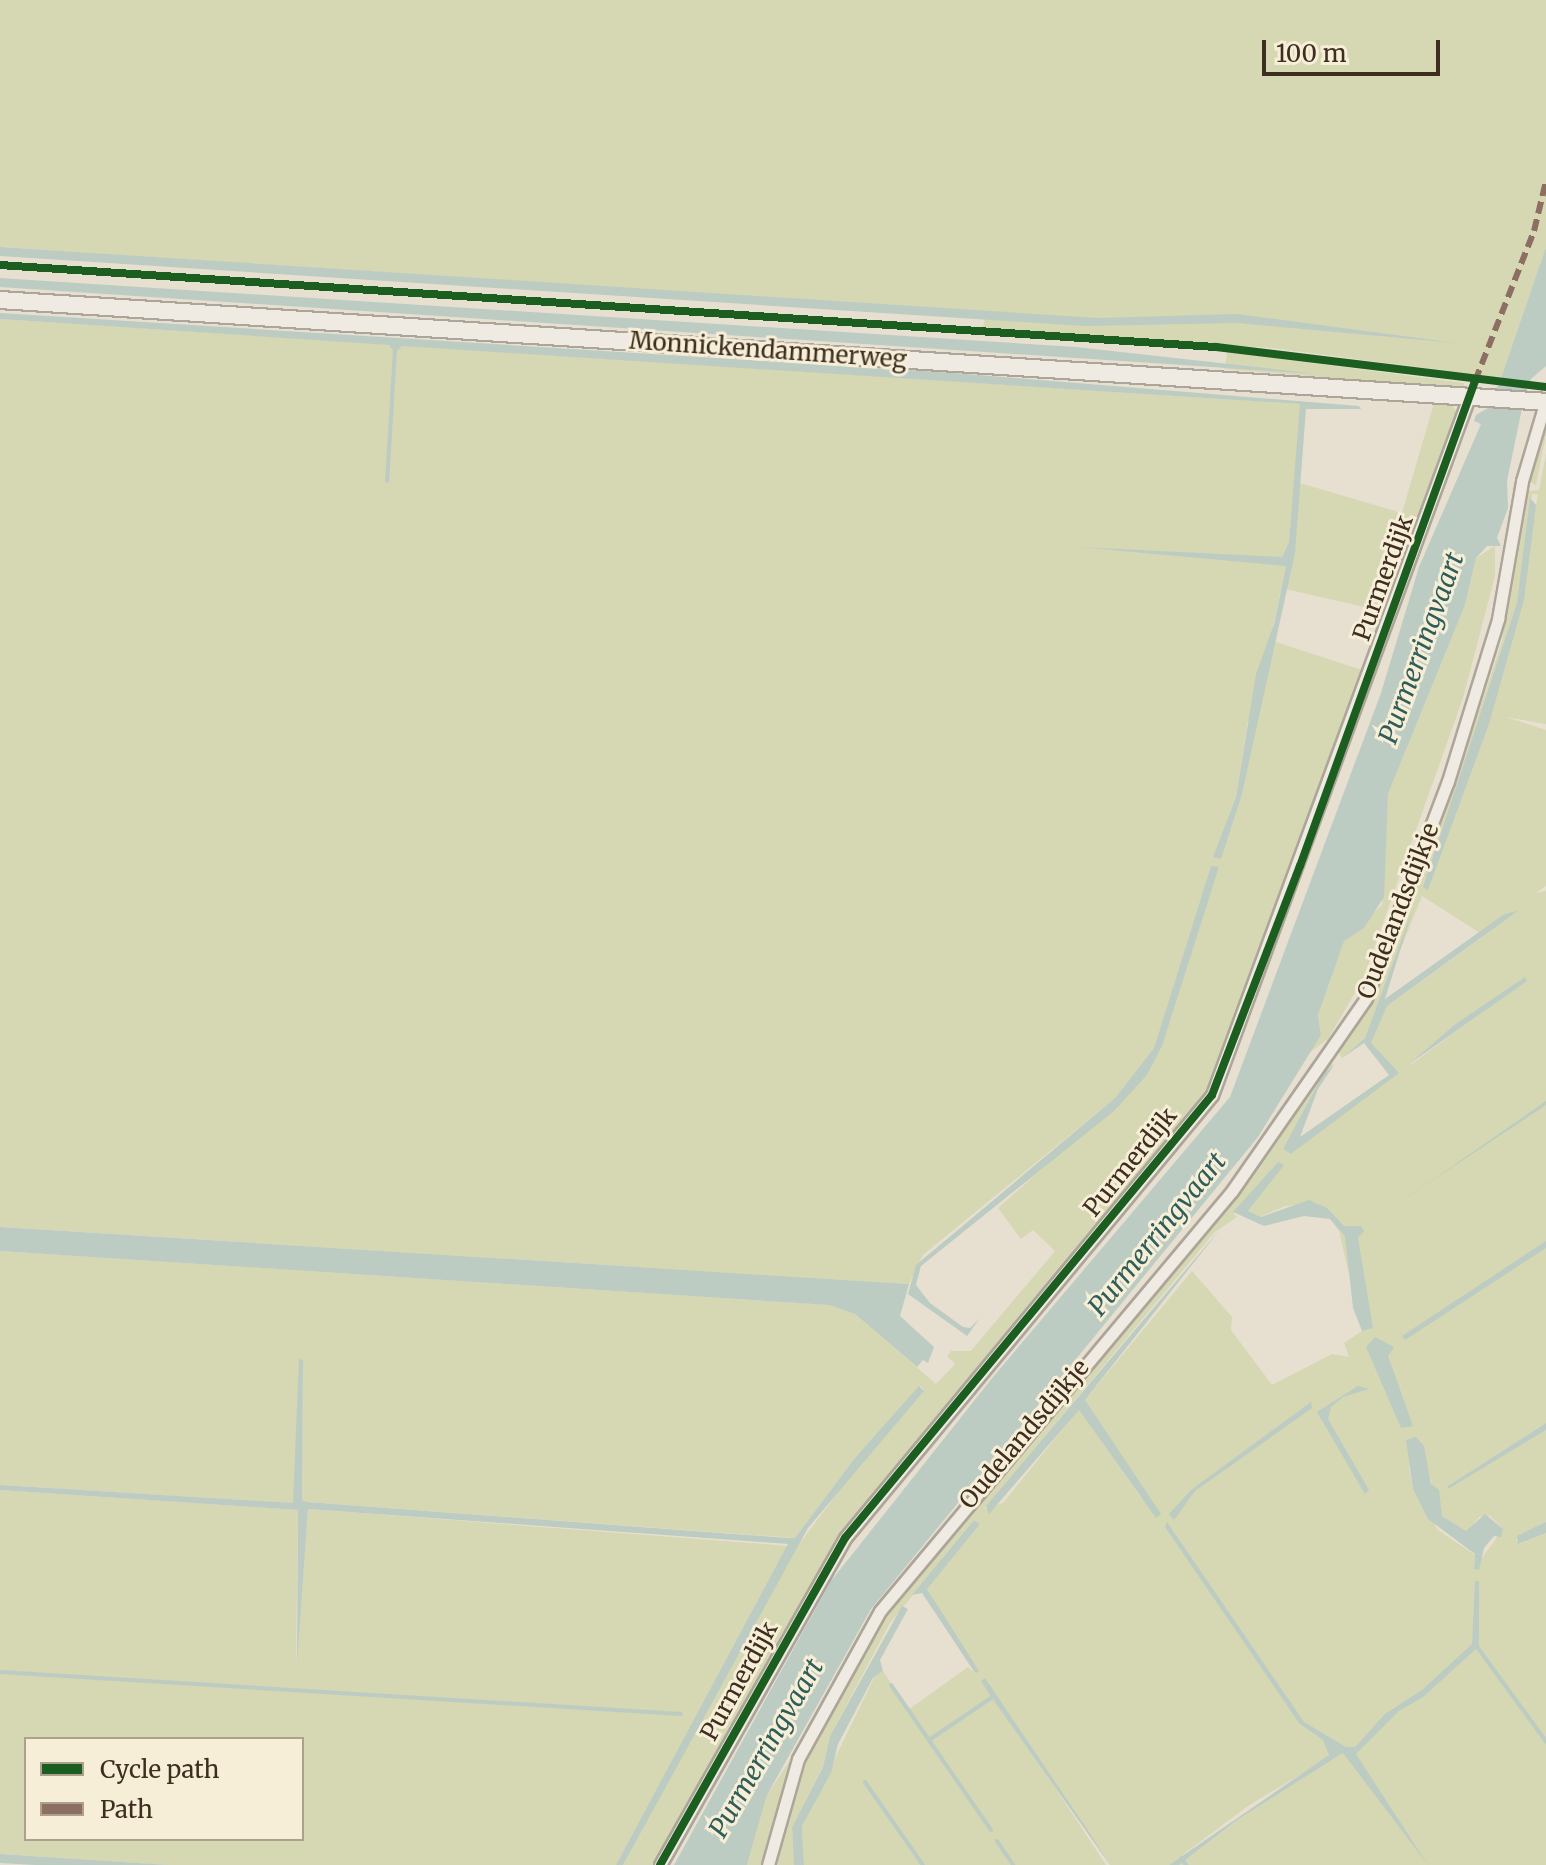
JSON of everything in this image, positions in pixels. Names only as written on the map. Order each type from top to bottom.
[{"type":"street","name":"Monnickendammerweg","points":[[0,300],[1543,402]]},
{"type":"street","name":"Purmerdijk","points":[[660,1865],[845,1538],[1212,1095],[1474,398]]},
{"type":"street","name":"Oudelandsdijkje","points":[[768,1865],[798,1759],[880,1611],[1232,1191],[1366,998],[1448,781],[1498,619],[1522,481],[1543,402]]},
{"type":"green space","points":[[0,0],[1546,0],[1546,247],[1501,378],[1273,348],[983,328],[986,312],[0,247]]},
{"type":"green space","points":[[0,319],[1300,404],[1289,542],[1282,558],[1080,547],[1276,561],[1286,566],[1270,640],[1368,672],[1214,1084],[835,1547],[658,1865],[623,1865],[790,1556],[855,1470],[924,1391],[921,1386],[854,1459],[795,1538],[307,1502],[302,1500],[303,1361],[293,1503],[0,1485],[0,1251],[829,1305],[855,1314],[936,1384],[955,1364],[947,1356],[951,1351],[971,1351],[1055,1251],[1033,1230],[1021,1239],[998,1208],[1147,1075],[1219,868],[1211,867],[1154,1048],[1115,1098],[923,1255],[909,1284],[0,1227]],"holes":[[[1248,720],[1256,720],[1242,794],[1214,857],[1236,797]]]},
{"type":"green space","points":[[1227,352],[1464,383],[1463,389],[1225,369]]},
{"type":"green space","points":[[1434,403],[1452,405],[1459,416],[1390,613],[1286,589],[1300,483],[1402,513]]},
{"type":"green space","points":[[1546,416],[1546,435],[1536,485],[1526,480]]},
{"type":"green space","points":[[1546,454],[1546,724],[1506,717],[1546,730],[1546,886],[1536,893],[1546,891],[1546,1423],[1448,1486],[1546,1430],[1546,1522],[1516,1540],[1519,1544],[1546,1533],[1546,1741],[1509,1693],[1546,1745],[1546,1865],[1179,1865],[1237,1820],[1343,1753],[1325,1743],[1329,1756],[1323,1761],[1248,1806],[1169,1865],[1110,1865],[983,1678],[1106,1865],[804,1865],[802,1826],[874,1678],[883,1671],[908,1710],[968,1667],[975,1673],[927,1588],[980,1524],[974,1520],[890,1623],[830,1736],[823,1766],[792,1827],[794,1865],[775,1865],[802,1765],[863,1647],[906,1581],[1197,1233],[1326,1062],[1334,1065],[1323,1074],[1283,1149],[1291,1154],[1398,1073],[1367,1043],[1387,1006],[1484,936],[1503,915],[1480,933],[1422,896],[1365,1038],[1342,1058],[1338,1050],[1373,990],[1481,705],[1502,641],[1525,491],[1539,490]],"holes":[[[1532,494],[1538,494],[1536,505],[1517,605]],[[1527,980],[1408,1065],[1454,1025]],[[1283,1165],[1248,1211],[1260,1217],[1285,1206],[1318,1203],[1339,1231],[1362,1331],[1344,1343],[1349,1357],[1332,1354],[1272,1385],[1231,1330],[1232,1317],[1192,1271],[1085,1400],[1143,1501],[1079,1409],[1003,1503],[984,1509],[1215,1232],[1237,1217],[1233,1213]],[[1417,1437],[1442,1516],[1467,1532],[1479,1517],[1490,1516],[1503,1529],[1474,1569],[1475,1555],[1438,1530],[1413,1489],[1409,1467]]]},
{"type":"green space","points":[[1495,546],[1495,576],[1463,698],[1363,979],[1328,1039],[1305,1056],[1321,1035],[1318,1015],[1344,940],[1382,905],[1388,794],[1465,605],[1476,558]]},
{"type":"green space","points":[[0,1490],[298,1510],[296,1663],[308,1509],[789,1546],[616,1865],[169,1865],[0,1854]]},
{"type":"green space","points":[[793,1756],[764,1865],[747,1865],[767,1795]]},
{"type":"water","points":[[0,247],[1098,318],[1237,314],[1456,343],[1237,323],[1084,326],[0,256]]},
{"type":"water","name":"Purmerringvaart","points":[[1546,247],[1546,366],[1531,379],[1525,394],[1507,481],[1508,508],[1497,538],[1501,546],[1487,546],[1476,558],[1465,605],[1388,794],[1384,897],[1364,928],[1344,941],[1318,1015],[1321,1035],[1258,1137],[871,1609],[767,1795],[747,1865],[674,1865],[831,1581],[993,1377],[1230,1097],[1381,693],[1419,567],[1481,424],[1474,421],[1476,415],[1488,408],[1501,378]]},
{"type":"water","points":[[0,278],[1076,347],[1318,374],[0,287]]},
{"type":"water","points":[[0,313],[955,373],[1359,406],[1361,409],[1306,409],[1295,553],[1242,794],[1221,859],[1213,857],[1236,797],[1256,674],[1274,624],[1286,566],[1079,547],[1282,557],[1289,542],[1300,404],[402,346],[397,351],[389,483],[385,482],[393,350],[389,345],[0,319]]},
{"type":"water","points":[[1530,498],[1536,505],[1524,600],[1489,724],[1428,890],[1423,887],[1517,603]]},
{"type":"water","points":[[1211,866],[1219,867],[1162,1046],[1147,1075],[1114,1111],[921,1266],[916,1285],[930,1303],[963,1327],[970,1328],[980,1318],[967,1336],[908,1294],[916,1265],[1115,1098],[1154,1048]]},
{"type":"water","points":[[1414,906],[1385,999],[1503,915],[1519,910],[1387,1006],[1371,1043],[1399,1073],[1291,1154],[1283,1149],[1323,1074],[1334,1065],[1318,1089],[1300,1137],[1389,1075],[1364,1043],[1342,1058],[1365,1038]]},
{"type":"water","points":[[1525,977],[1527,981],[1408,1065],[1454,1025]]},
{"type":"water","points":[[1546,1101],[1546,1105],[1373,1220],[1437,1177]]},
{"type":"water","points":[[1278,1162],[1284,1165],[1248,1211],[1261,1217],[1309,1200],[1327,1208],[1344,1226],[1361,1226],[1364,1231],[1358,1238],[1373,1328],[1362,1331],[1353,1308],[1345,1236],[1330,1219],[1304,1216],[1264,1226],[1233,1212]]},
{"type":"water","points":[[0,1227],[909,1284],[900,1316],[934,1347],[928,1363],[923,1360],[917,1367],[855,1314],[829,1305],[0,1251]]},
{"type":"water","points":[[1222,1227],[1085,1400],[1161,1514],[1156,1518],[1079,1410],[989,1514],[986,1506]]},
{"type":"water","points":[[1546,1241],[1546,1248],[1405,1340],[1402,1336]]},
{"type":"water","points":[[1375,1337],[1394,1347],[1388,1356],[1413,1426],[1401,1428],[1366,1347]]},
{"type":"water","points":[[299,1359],[303,1360],[302,1500],[307,1502],[788,1538],[795,1538],[854,1459],[919,1386],[924,1391],[808,1528],[623,1865],[616,1865],[788,1544],[308,1509],[297,1663],[298,1510],[0,1490],[0,1485],[293,1503]]},
{"type":"water","points":[[1358,1386],[1369,1389],[1343,1397],[1331,1407],[1328,1419],[1369,1490],[1365,1494],[1317,1412]]},
{"type":"water","points":[[1311,1402],[1312,1408],[1195,1491],[1174,1520],[1169,1514],[1191,1490]]},
{"type":"water","points":[[1546,1423],[1546,1430],[1448,1489],[1448,1486]]},
{"type":"water","points":[[1416,1437],[1424,1446],[1431,1484],[1439,1490],[1442,1516],[1466,1531],[1485,1514],[1503,1529],[1501,1537],[1494,1536],[1484,1548],[1479,1570],[1474,1569],[1475,1554],[1428,1519],[1413,1489],[1406,1440]]},
{"type":"water","points":[[974,1520],[980,1524],[927,1589],[979,1671],[975,1673],[922,1593],[912,1595]]},
{"type":"water","points":[[1167,1522],[1304,1722],[1346,1747],[1355,1747],[1385,1714],[1422,1690],[1472,1644],[1475,1581],[1479,1581],[1479,1646],[1546,1738],[1546,1745],[1476,1649],[1423,1697],[1399,1711],[1356,1754],[1428,1865],[1343,1753],[1237,1820],[1179,1865],[1169,1865],[1329,1755],[1323,1740],[1299,1723],[1165,1527]]},
{"type":"water","points":[[1546,1522],[1546,1533],[1518,1544],[1517,1536]]},
{"type":"water","points":[[902,1606],[908,1609],[880,1660],[883,1671],[873,1678],[838,1744],[831,1773],[802,1826],[804,1865],[794,1865],[792,1827],[823,1767],[830,1736]]},
{"type":"water","points":[[985,1678],[1110,1865],[990,1695],[981,1681]]},
{"type":"water","points":[[0,1854],[169,1865],[0,1863]]},
{"type":"waterway","points":[[0,1672],[681,1714]]},
{"type":"waterway","points":[[891,1685],[929,1740]]},
{"type":"waterway","points":[[991,1830],[929,1740],[994,1696]]},
{"type":"waterway","points":[[865,1782],[923,1865]]},
{"type":"waterway","points":[[997,1841],[1013,1865]]},
{"type":"waterway","points":[[1181,1858],[1186,1865]]},
{"type":"marked path","points":[[1475,381],[1534,231],[1546,181]]},
{"type":"cycle path","points":[[0,265],[1216,347],[1546,387]]},
{"type":"cycle path","points":[[660,1865],[845,1538],[1212,1095],[1300,866],[1475,381]]}]
